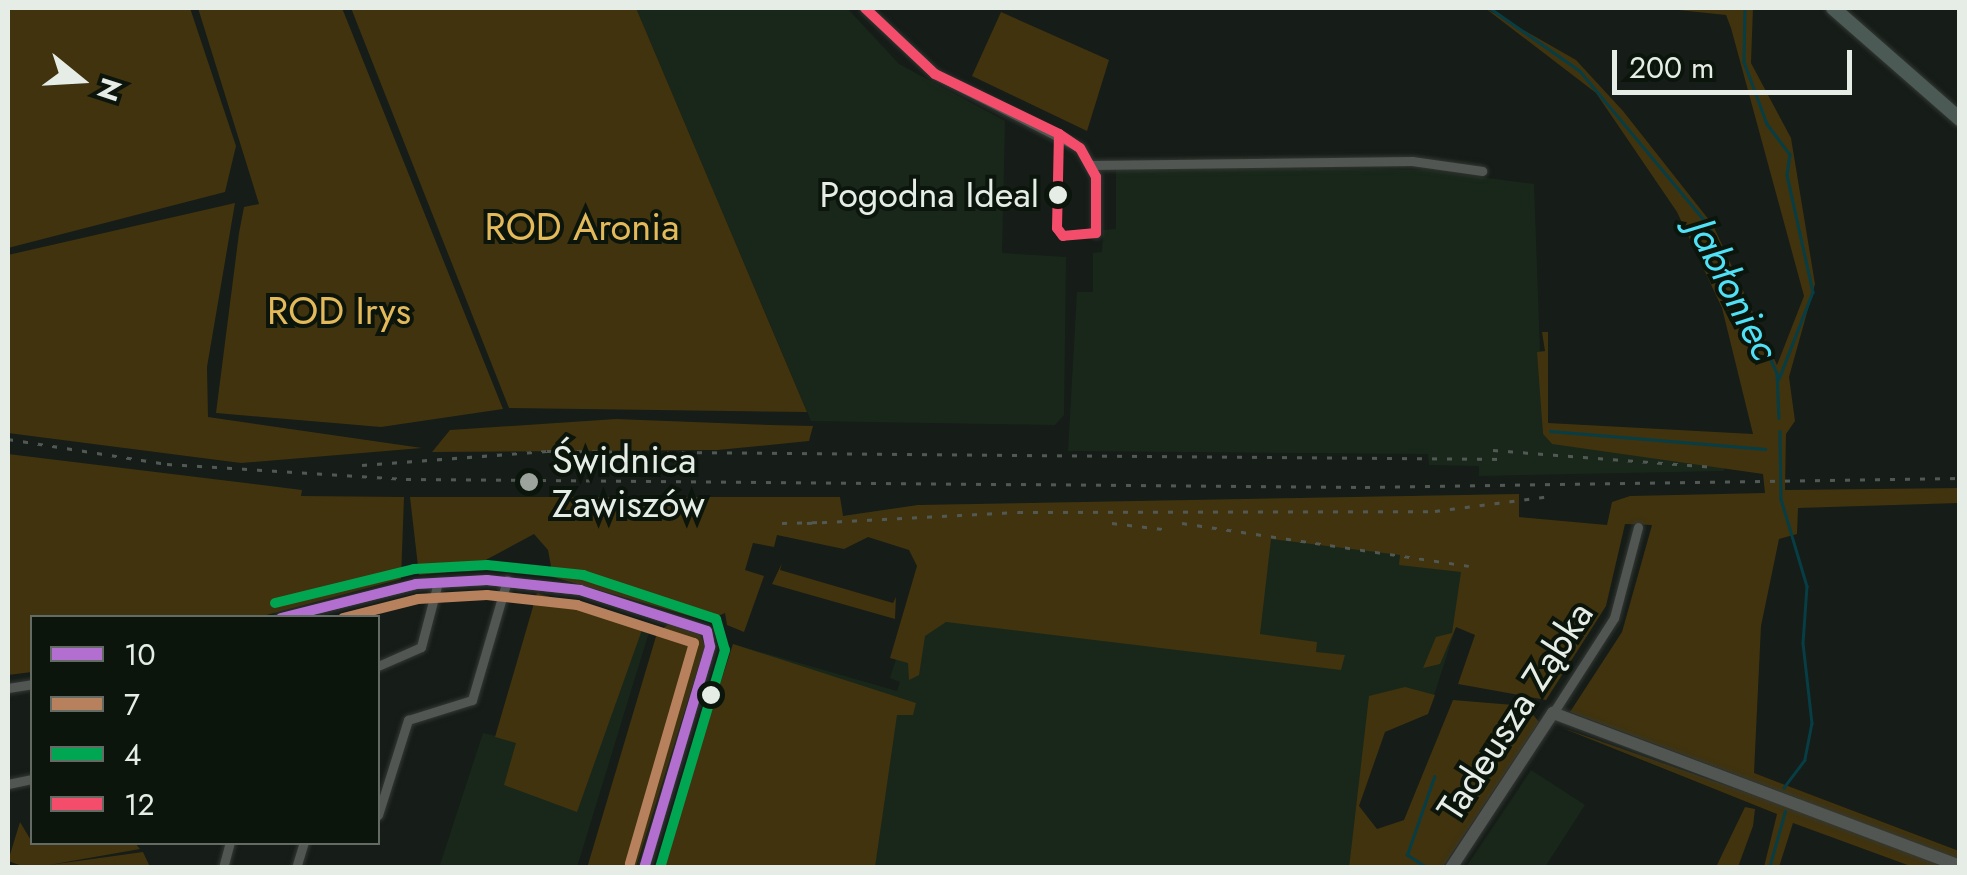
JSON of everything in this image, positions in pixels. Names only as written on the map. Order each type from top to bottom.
[{"type":"main road","points":[[1834,8],[1960,119]]},
{"type":"street","points":[[865,8],[935,74],[1060,134],[1091,165],[1096,233]]},
{"type":"street","points":[[1091,165],[1412,161],[1482,171]]},
{"type":"street","name":"Tadeusza Ząbka","points":[[1451,868],[1614,618],[1638,527]]},
{"type":"street","points":[[380,808],[408,720],[472,700],[508,580]]},
{"type":"street","points":[[287,615],[324,601],[438,582],[508,580],[580,590],[703,628],[710,641],[644,868]]},
{"type":"street","points":[[380,665],[420,646],[438,582]]},
{"type":"street","points":[[1553,713],[1960,866]]},
{"type":"shaded area","points":[[636,8],[847,8],[899,64],[1005,121],[1002,253],[1066,257],[1064,415],[1055,425],[811,421]]},
{"type":"shaded area","points":[[1116,166],[1425,170],[1534,184],[1543,434],[1551,443],[1725,464],[1724,471],[1479,476],[1479,466],[1429,465],[1428,454],[1068,451],[1077,292],[1093,292],[1093,253],[1102,252],[1103,230],[1116,229]]},
{"type":"shaded area","points":[[1519,494],[1519,517],[1456,627],[1428,714],[1365,736],[1355,833],[1384,867],[661,868],[733,644],[897,691],[900,682],[890,678],[929,556],[868,537],[844,549],[777,535],[840,497],[843,516],[918,505]]},
{"type":"shaded area","points":[[538,593],[650,629],[577,867],[439,868],[483,733],[496,736]]},
{"type":"shaded area","points":[[1531,770],[1585,805],[1545,867],[1466,867]]},
{"type":"green space","points":[[8,8],[190,8],[236,146],[225,192],[8,248]]},
{"type":"green space","name":"ROD Irys","points":[[198,8],[342,8],[503,409],[381,427],[216,413],[244,207],[259,204]]},
{"type":"green space","name":"ROD Aronia","points":[[351,8],[636,8],[807,412],[509,408]]},
{"type":"green space","points":[[1485,8],[1576,60],[1623,111],[1713,225],[1777,365],[1804,296],[1731,28],[1726,15],[1659,8],[1753,8],[1751,63],[1791,138],[1815,284],[1789,377],[1795,421],[1786,434],[1785,490],[1960,488],[1959,503],[1798,508],[1797,534],[1779,539],[1761,626],[1754,773],[1959,851],[1959,867],[1913,867],[1793,823],[1779,867],[1764,867],[1777,814],[1560,727],[1796,810],[1800,799],[1570,712],[1622,632],[1652,525],[1625,524],[1606,606],[1546,700],[1458,684],[1475,635],[1456,627],[1440,664],[1423,668],[1436,637],[1452,633],[1461,572],[1399,565],[1400,555],[1271,539],[1260,634],[1317,642],[1316,652],[1345,655],[1341,670],[946,622],[925,636],[919,675],[909,680],[908,663],[890,658],[917,566],[909,550],[868,537],[844,549],[777,535],[774,547],[753,543],[745,570],[764,576],[744,632],[727,625],[725,613],[707,621],[553,577],[548,550],[534,534],[467,570],[419,575],[410,497],[840,497],[843,516],[918,505],[1519,494],[1519,517],[1607,525],[1612,502],[1630,496],[1765,493],[1763,474],[1552,444],[1543,434],[1537,352],[1545,351],[1542,332],[1548,332],[1548,423],[1753,434],[1722,308],[1677,212],[1596,93]]},
{"type":"green space","points":[[1001,12],[1109,60],[1087,131],[972,76]]},
{"type":"green space","points":[[235,203],[207,367],[208,417],[422,448],[241,463],[8,433],[8,255]]},
{"type":"green space","points":[[616,419],[813,426],[809,441],[718,450],[432,452],[450,430]]},
{"type":"green space","points":[[8,454],[302,490],[301,496],[404,497],[401,579],[266,615],[30,615],[30,672],[8,675]]},
{"type":"green space","points":[[782,563],[780,570],[893,603],[896,597],[895,619],[772,584]]},
{"type":"green space","points":[[537,593],[643,627],[577,812],[504,785],[516,743],[495,737]]},
{"type":"green space","points":[[670,623],[699,632],[705,646],[636,867],[587,868],[657,633]]},
{"type":"green space","points":[[733,644],[916,703],[913,715],[897,715],[875,867],[661,867]]},
{"type":"green space","points":[[1405,687],[1435,695],[1428,714],[1385,732],[1359,806],[1377,829],[1404,820],[1453,700],[1526,706],[1539,722],[1443,867],[1349,868],[1369,696]]},
{"type":"green space","points":[[1745,807],[1755,809],[1738,867],[1716,867]]},
{"type":"green space","points":[[20,822],[30,845],[137,845],[140,849],[49,865],[143,852],[150,867],[28,868],[8,861]]},
{"type":"waterway","name":"Jabłoniec","points":[[1490,8],[1580,71],[1709,226],[1777,373],[1779,418]]},
{"type":"waterway","points":[[1745,8],[1744,62],[1767,124],[1790,154],[1787,175],[1813,292],[1779,379]]},
{"type":"waterway","points":[[1550,431],[1765,449]]},
{"type":"waterway","name":"Jabłoniec","points":[[1780,431],[1781,499],[1807,586],[1803,643],[1812,723],[1805,760],[1784,788]]},
{"type":"waterway","points":[[1427,868],[1407,855],[1434,777]]},
{"type":"waterway","name":"Jabłoniec","points":[[1769,868],[1785,811]]},
{"type":"railway","points":[[8,439],[167,464],[406,479],[1365,487],[1960,478]]},
{"type":"railway","points":[[1493,450],[1715,467]]},
{"type":"railway","points":[[362,465],[547,451],[1507,459]]},
{"type":"railway","points":[[807,523],[1018,512],[1435,511],[1551,496]]},
{"type":"railway","points":[[782,523],[822,522]]},
{"type":"railway","points":[[1112,523],[1163,529]]},
{"type":"railway","points":[[1182,523],[1469,566]]},
{"type":"transit line","name":"12","points":[[865,8],[935,74],[1059,134]]},
{"type":"transit line","name":"12","points":[[1059,134],[1080,148],[1096,177],[1096,233],[1063,236],[1057,228],[1059,134]]},
{"type":"transit line","name":"4","points":[[275,603],[414,569],[487,565],[583,575],[716,619],[725,650],[660,868]]},
{"type":"transit line","name":"10","points":[[293,615],[416,584],[487,580],[580,590],[707,631],[710,647],[644,868]]},
{"type":"transit line","name":"7","points":[[355,615],[418,599],[487,595],[577,605],[694,643],[630,864]]},
{"type":"place","name":"Pogodna Ideal","points":[[1058,195]]},
{"type":"place","name":"Świdnica Zawiszów","points":[[529,482]]}]
